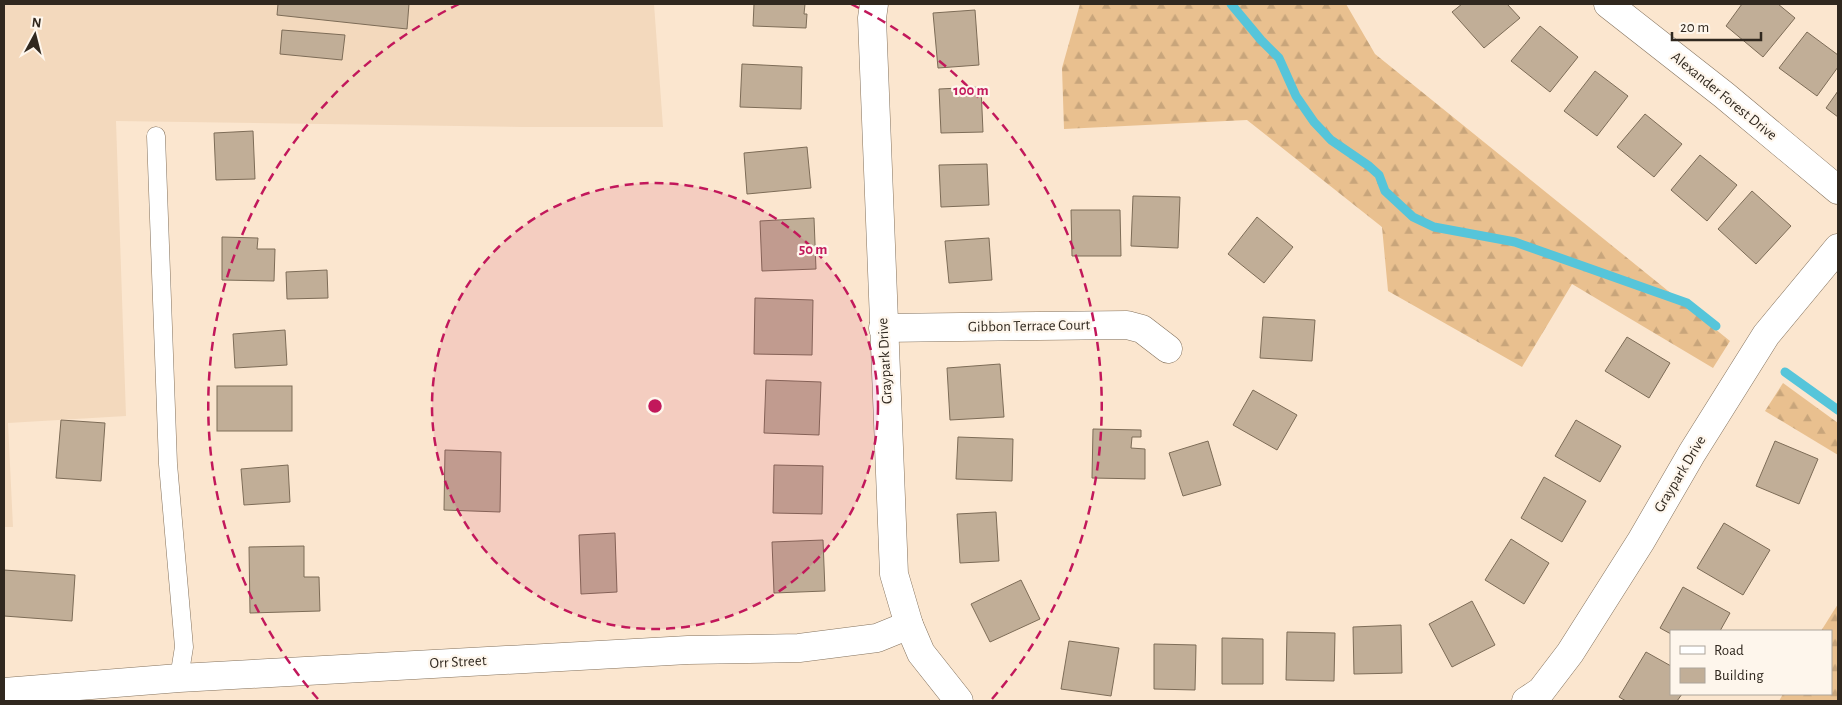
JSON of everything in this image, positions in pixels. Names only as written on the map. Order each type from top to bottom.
[{"type":"street","name":"Graypark Drive","points":[[874,4],[872,18],[894,574],[909,625],[921,653],[959,701]]},
{"type":"street","name":"Alexander Forest Drive","points":[[1608,4],[1724,95],[1838,190]]},
{"type":"street","name":"Graypark Drive","points":[[1526,701],[1541,691],[1570,653],[1641,541],[1692,453],[1766,335],[1838,248]]},
{"type":"street","name":"Gibbon Terrace Court","points":[[883,328],[1127,325],[1142,329],[1168,349]]},
{"type":"street","name":"Orr Street","points":[[4,692],[179,678],[688,650],[799,648],[877,638],[909,625]]},
{"type":"lane","points":[[156,136],[168,464],[184,647],[179,678]]},
{"type":"shaded area","points":[[4,4],[654,4],[663,127],[523,127],[116,121],[126,416],[8,423],[13,527],[4,527]]},
{"type":"green space","points":[[1080,4],[1346,4],[1375,54],[1730,341],[1713,368],[1572,284],[1522,367],[1388,291],[1382,227],[1247,120],[1064,129],[1062,68]]},
{"type":"green space","points":[[1783,383],[1838,423],[1838,455],[1765,411]]},
{"type":"green space","points":[[1838,604],[1838,701],[1779,701],[1782,695],[1832,695],[1832,630],[1822,630]]},
{"type":"building","points":[[278,4],[409,4],[407,29],[277,15]]},
{"type":"building","points":[[754,4],[805,4],[804,14],[807,14],[806,28],[753,26]]},
{"type":"building","points":[[1462,4],[1507,4],[1520,18],[1484,48],[1452,12]]},
{"type":"building","points":[[1742,4],[1778,4],[1795,18],[1763,57],[1726,26]]},
{"type":"building","points":[[975,10],[979,65],[938,68],[933,13]]},
{"type":"building","points":[[1540,26],[1578,57],[1550,92],[1511,61]]},
{"type":"building","points":[[282,30],[345,35],[342,60],[280,54]]},
{"type":"building","points":[[1807,32],[1838,55],[1838,67],[1817,96],[1779,68]]},
{"type":"building","points":[[742,64],[802,67],[801,109],[740,107]]},
{"type":"building","points":[[1595,71],[1628,96],[1597,136],[1564,111]]},
{"type":"building","points":[[981,87],[983,132],[941,133],[939,89]]},
{"type":"building","points":[[1838,91],[1838,117],[1826,108]]},
{"type":"building","points":[[1645,114],[1682,144],[1654,177],[1617,147]]},
{"type":"building","points":[[253,131],[255,179],[216,180],[214,133]]},
{"type":"building","points":[[807,147],[811,188],[747,194],[744,153]]},
{"type":"building","points":[[1700,155],[1737,185],[1707,221],[1671,190]]},
{"type":"building","points":[[987,164],[989,205],[941,207],[939,165]]},
{"type":"building","points":[[1752,191],[1791,226],[1756,264],[1718,229]]},
{"type":"building","points":[[1133,196],[1180,197],[1178,248],[1131,246]]},
{"type":"building","points":[[1071,210],[1120,210],[1121,256],[1072,256]]},
{"type":"building","points":[[1257,217],[1293,247],[1264,283],[1228,254]]},
{"type":"building","points":[[814,218],[816,269],[762,271],[760,221]]},
{"type":"building","points":[[222,237],[258,238],[257,249],[275,249],[274,281],[222,280]]},
{"type":"building","points":[[989,238],[992,280],[949,283],[945,241]]},
{"type":"building","points":[[327,270],[328,298],[287,299],[286,272]]},
{"type":"building","points":[[755,298],[813,300],[812,355],[754,354]]},
{"type":"building","points":[[1263,317],[1315,320],[1312,361],[1260,358]]},
{"type":"building","points":[[285,330],[287,365],[235,368],[233,334]]},
{"type":"building","points":[[1627,337],[1670,363],[1649,398],[1605,371]]},
{"type":"building","points":[[1000,364],[1004,417],[950,420],[947,368]]},
{"type":"building","points":[[766,380],[821,382],[819,435],[764,433]]},
{"type":"building","points":[[217,386],[292,386],[292,431],[217,431]]},
{"type":"building","points":[[1253,390],[1297,415],[1277,450],[1233,425]]},
{"type":"building","points":[[61,420],[105,423],[101,481],[56,478]]},
{"type":"building","points":[[1576,420],[1621,446],[1600,482],[1555,456]]},
{"type":"building","points":[[1093,429],[1141,430],[1141,437],[1132,437],[1131,448],[1145,449],[1145,479],[1092,478]]},
{"type":"building","points":[[958,437],[1013,439],[1012,481],[956,479]]},
{"type":"building","points":[[1208,441],[1221,485],[1183,496],[1169,453]]},
{"type":"building","points":[[1775,441],[1818,459],[1799,504],[1756,486]]},
{"type":"building","points":[[445,450],[501,452],[500,512],[444,510]]},
{"type":"building","points":[[288,465],[290,502],[244,505],[241,469]]},
{"type":"building","points":[[774,465],[823,466],[822,514],[773,513]]},
{"type":"building","points":[[1544,477],[1586,501],[1562,542],[1521,518]]},
{"type":"building","points":[[996,512],[999,561],[960,563],[957,514]]},
{"type":"building","points":[[1724,523],[1770,550],[1743,595],[1697,568]]},
{"type":"building","points":[[615,533],[617,592],[581,594],[579,535]]},
{"type":"building","points":[[1511,539],[1549,563],[1524,604],[1485,580]]},
{"type":"building","points":[[823,540],[825,591],[774,593],[772,542]]},
{"type":"building","points":[[304,546],[304,577],[319,577],[320,611],[250,613],[249,547]]},
{"type":"building","points":[[4,570],[75,575],[72,621],[4,616]]},
{"type":"building","points":[[1021,580],[1040,619],[990,642],[971,604]]},
{"type":"building","points":[[1683,587],[1730,613],[1721,630],[1670,630],[1670,633],[1660,628]]},
{"type":"building","points":[[1472,601],[1495,645],[1452,667],[1429,624]]},
{"type":"building","points":[[1401,625],[1402,673],[1354,674],[1353,627]]},
{"type":"building","points":[[1287,632],[1335,633],[1334,681],[1286,680]]},
{"type":"building","points":[[1222,638],[1263,639],[1263,684],[1222,684]]},
{"type":"building","points":[[1069,641],[1119,648],[1111,696],[1061,689]]},
{"type":"building","points":[[1154,644],[1196,645],[1195,690],[1154,689]]},
{"type":"building","points":[[1646,652],[1670,665],[1670,695],[1681,695],[1677,701],[1626,701],[1619,697]]},
{"type":"waterway","points":[[1231,4],[1279,58],[1296,96],[1314,122],[1331,140],[1379,175],[1385,191],[1413,217],[1434,227],[1515,242],[1687,303],[1716,326]]},
{"type":"waterway","points":[[1785,372],[1838,410]]}]
